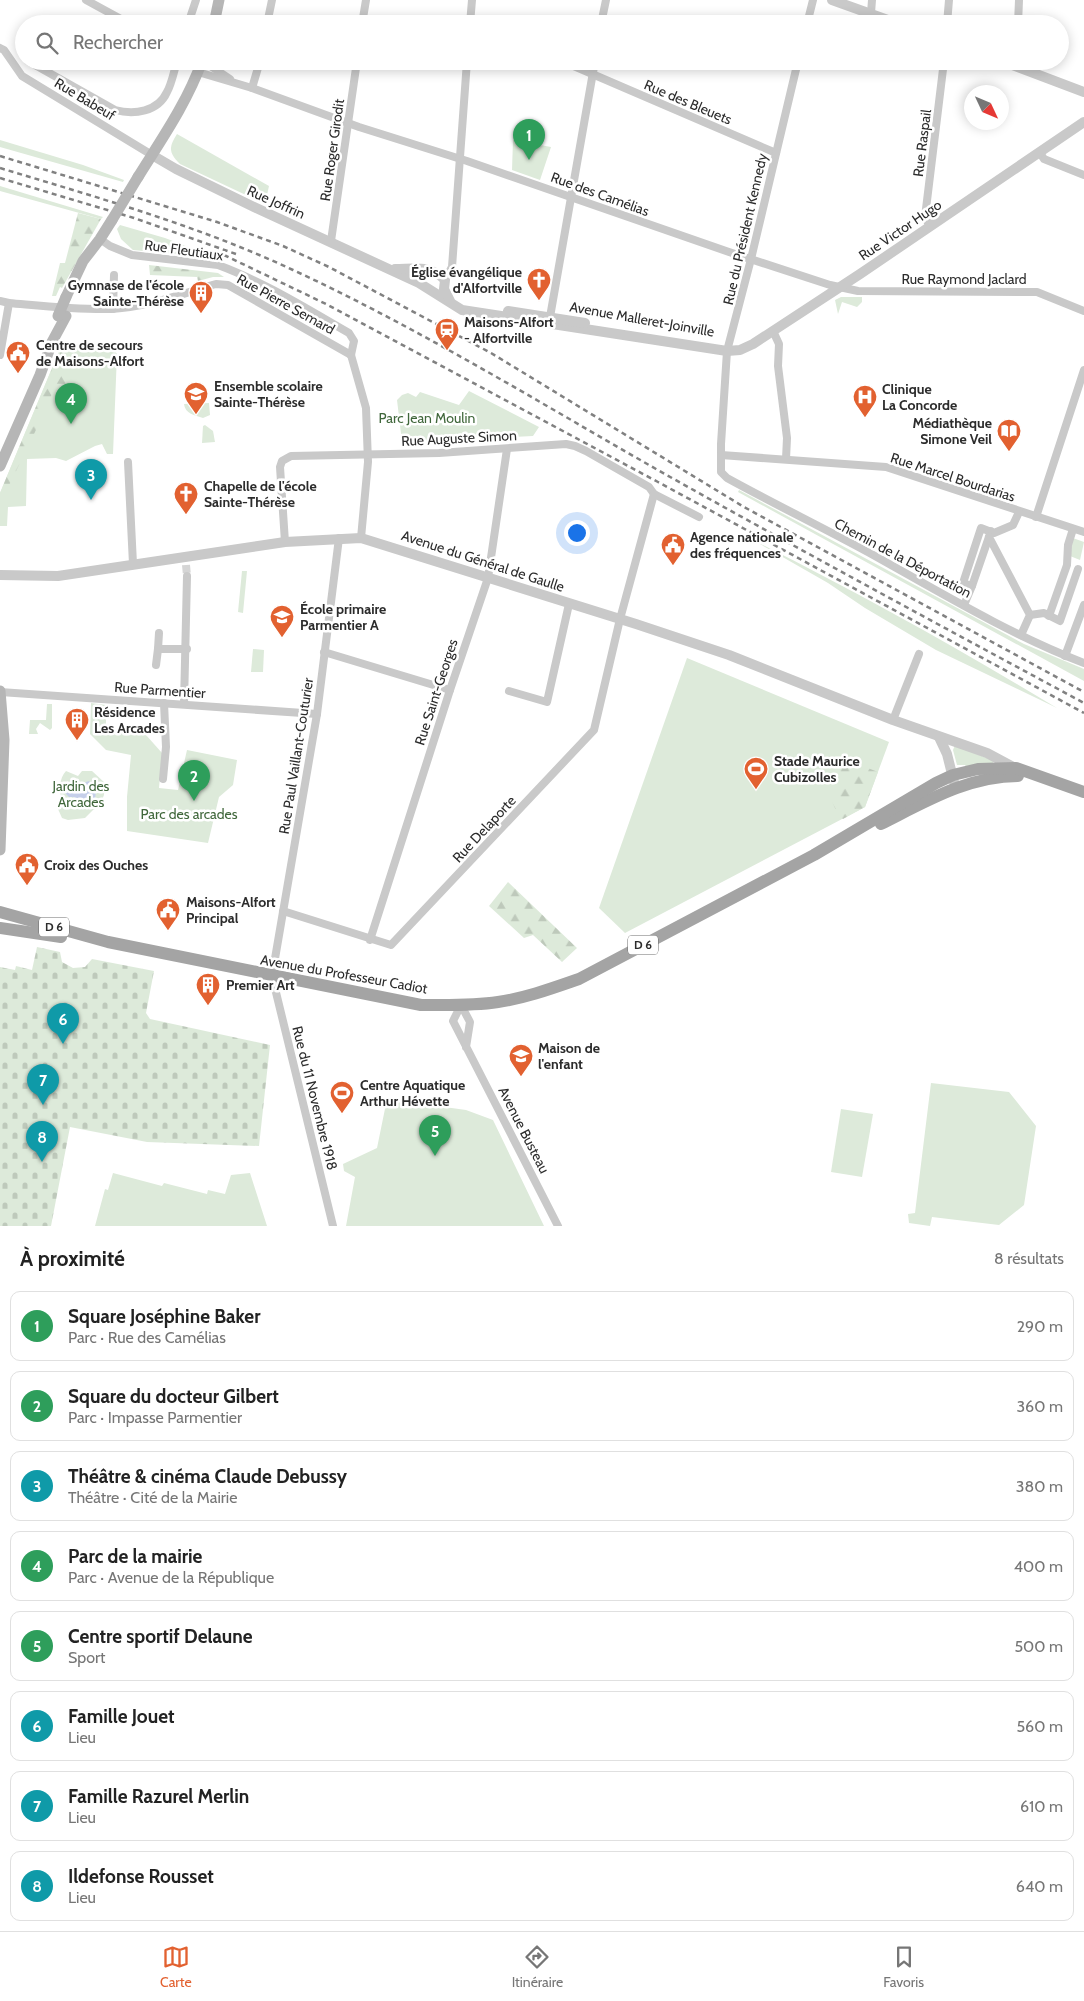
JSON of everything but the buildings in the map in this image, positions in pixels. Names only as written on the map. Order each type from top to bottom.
[{"type":"main road","points":[[216,15],[219,0]]},
{"type":"main road","points":[[0,466],[40,375],[83,261],[100,239],[169,128],[198,70]]},
{"type":"main road","points":[[0,691],[4,740],[0,850]]},
{"type":"main road","name":"Avenue du Général de Gaulle","points":[[952,775],[978,770],[1016,768],[1084,792]]},
{"type":"main road","name":"Avenue du Professeur Cadiot","points":[[0,912],[108,942],[421,1005],[461,1005],[498,1002],[542,992],[579,979],[814,855],[952,775]]},
{"type":"main road","name":"Avenue du Général de Gaulle","points":[[981,780],[1004,776],[1038,777]]},
{"type":"main road","name":"Avenue du Professeur Cadiot","points":[[814,855],[834,848],[956,788],[981,780]]},
{"type":"main road","name":"Avenue du Professeur Cadiot","points":[[0,928],[108,942]]},
{"type":"street","points":[[86,0],[114,15]]},
{"type":"street","points":[[191,15],[196,0]]},
{"type":"street","points":[[269,15],[272,0]]},
{"type":"street","points":[[364,15],[366,0]]},
{"type":"street","points":[[471,15],[472,0]]},
{"type":"street","points":[[597,0],[605,2],[603,15]]},
{"type":"street","points":[[809,15],[812,0]]},
{"type":"street","points":[[832,0],[876,15]]},
{"type":"street","points":[[871,13],[872,0]]},
{"type":"street","points":[[948,15],[949,0]]},
{"type":"street","points":[[1019,15],[1020,0]]},
{"type":"street","name":"Rue Babeuf","points":[[0,48],[15,66]]},
{"type":"street","points":[[10,59],[15,59]]},
{"type":"street","name":"Rue Babeuf","points":[[18,70],[22,76],[152,154]]},
{"type":"street","name":"Rue Babeuf","points":[[44,70],[115,110],[127,113],[140,113],[156,106],[167,94],[174,70]]},
{"type":"street","name":"Rue des Camélias","points":[[211,70],[238,84]]},
{"type":"street","name":"Rue des Camélias","points":[[211,70],[238,84],[348,122],[751,259],[840,287]]},
{"type":"street","points":[[252,88],[257,70]]},
{"type":"street","name":"Rue Roger Girodit","points":[[332,242],[356,70]]},
{"type":"street","points":[[450,301],[444,289],[445,280],[452,267],[466,70]]},
{"type":"street","name":"Rue des Bleuets","points":[[583,70],[776,153]]},
{"type":"street","points":[[550,317],[594,70]]},
{"type":"street","name":"Rue du Président Kennedy","points":[[721,459],[727,352],[796,70]]},
{"type":"street","name":"Rue Raspail","points":[[930,227],[925,217],[943,70]]},
{"type":"street","points":[[1031,70],[1084,92]]},
{"type":"street","name":"Rue Victor Hugo","points":[[727,352],[746,348],[773,331],[1084,122]]},
{"type":"street","points":[[1040,153],[1044,159],[1084,175]]},
{"type":"street","name":"Rue Joffrin","points":[[152,154],[176,169],[254,207],[392,269],[450,301]]},
{"type":"street","name":"Rue Fleutiaux","points":[[100,239],[110,246],[132,255],[218,264],[266,287],[349,333],[354,341],[351,354],[366,408],[368,454],[361,538]]},
{"type":"street","points":[[392,269],[424,268],[440,274],[445,280]]},
{"type":"street","points":[[113,309],[114,275]]},
{"type":"street","name":"Rue Pierre Semard","points":[[0,301],[83,309],[113,309],[139,305],[216,284],[228,284],[351,354]]},
{"type":"street","name":"Rue Raymond Jaclard","points":[[840,287],[858,291],[1038,292],[1084,311]]},
{"type":"street","name":"Avenue Malleret-Joinville","points":[[450,301],[715,343],[727,352]]},
{"type":"street","name":"Avenue Malleret-Joinville","points":[[450,301],[462,310],[727,352]]},
{"type":"street","points":[[0,355],[2,334],[9,303]]},
{"type":"street","points":[[773,331],[779,344],[778,366],[787,438],[786,459]]},
{"type":"street","points":[[1036,517],[1084,370]]},
{"type":"street","name":"Rue Auguste Simon","points":[[285,542],[282,461],[291,456],[507,449],[566,444],[575,446],[649,487],[654,494],[699,517]]},
{"type":"street","name":"Rue Saint-Georges","points":[[370,940],[488,578],[507,449]]},
{"type":"street","name":"Rue Marcel Bourdarias","points":[[721,459],[786,459],[886,467],[1084,532]]},
{"type":"street","name":"Chemin de la Déportation","points":[[721,459],[721,472],[727,478],[802,519],[839,536],[1021,635],[1084,663]]},
{"type":"street","points":[[128,462],[132,564]]},
{"type":"street","points":[[620,619],[654,494]]},
{"type":"street","points":[[990,534],[1013,525],[1019,512]]},
{"type":"street","points":[[972,586],[962,582],[982,528],[990,534],[1030,615]]},
{"type":"street","points":[[1049,616],[1067,565],[1068,545],[1073,529]]},
{"type":"street","points":[[964,605],[990,534]]},
{"type":"street","name":"Rue Paul Vaillant-Couturier","points":[[272,976],[317,714],[339,538]]},
{"type":"street","name":"Avenue du Général de Gaulle","points":[[0,575],[58,576],[132,564],[185,561],[285,542],[361,538],[729,655],[893,720],[988,753],[1016,768]]},
{"type":"street","points":[[1030,615],[1044,614],[1060,622],[1078,569]]},
{"type":"street","points":[[184,704],[187,649],[187,576]]},
{"type":"street","points":[[509,691],[547,702],[569,604]]},
{"type":"street","points":[[1065,656],[1084,606]]},
{"type":"street","points":[[1021,635],[1030,615]]},
{"type":"street","name":"Rue Delaporte","points":[[283,911],[370,940],[391,945],[594,730],[620,619]]},
{"type":"street","points":[[156,665],[159,633]]},
{"type":"street","points":[[158,649],[187,649]]},
{"type":"street","points":[[324,652],[450,690]]},
{"type":"street","points":[[893,720],[919,654]]},
{"type":"street","name":"Rue Parmentier","points":[[0,691],[317,714]]},
{"type":"street","points":[[163,779],[166,747],[164,704]]},
{"type":"street","points":[[939,736],[947,754],[956,788]]},
{"type":"street","name":"Rue du 11 Novembre 1918","points":[[272,976],[333,1226]]},
{"type":"street","points":[[461,1005],[470,1022],[466,1047]]},
{"type":"street","name":"Avenue Busteau","points":[[461,1005],[453,1021],[558,1226]]},
{"type":"green space","points":[[177,134],[269,186],[265,204],[180,164],[173,156],[171,149],[172,142]]},
{"type":"green space","points":[[0,140],[83,165],[124,180],[123,182],[0,147]]},
{"type":"green space","points":[[513,140],[551,147],[540,180],[512,170]]},
{"type":"green space","points":[[0,186],[103,217],[101,219],[0,191]]},
{"type":"green space","points":[[78,213],[101,219],[62,288],[60,287],[56,296],[52,296],[60,263],[65,263]]},
{"type":"green space","points":[[120,225],[165,238],[225,261],[208,257],[133,250],[121,239],[117,229]]},
{"type":"green space","points":[[149,265],[218,273],[224,277],[213,277],[198,281],[197,277],[150,275]]},
{"type":"green space","points":[[841,297],[862,297],[862,302],[857,307],[842,302],[838,314],[835,300]]},
{"type":"green space","points":[[83,341],[111,347],[117,354],[113,454],[107,454],[102,444],[66,461],[56,458],[27,459],[26,506],[8,507],[7,526],[0,526],[0,493],[60,349],[72,348]]},
{"type":"green space","points":[[78,344],[82,351],[73,354],[65,371],[75,381],[71,388],[54,385],[50,401],[2,500],[0,509],[0,493],[60,349],[72,348]]},
{"type":"green space","name":"Parc Jean Moulin","points":[[469,391],[539,427],[533,436],[402,442],[397,400],[402,395],[408,393],[416,397],[420,392],[459,405]]},
{"type":"green space","points":[[209,403],[210,415],[203,418],[188,412],[184,404]]},
{"type":"green space","points":[[205,425],[213,431],[215,442],[202,443],[203,426]]},
{"type":"green space","points":[[739,490],[1024,644],[1084,669],[1084,681],[738,492]]},
{"type":"green space","points":[[1070,537],[1084,542],[1080,560],[1070,556]]},
{"type":"green space","points":[[753,540],[907,621],[1057,708],[936,650],[865,608],[828,583]]},
{"type":"green space","points":[[242,571],[247,571],[243,613],[238,612]]},
{"type":"green space","points":[[253,649],[264,650],[263,672],[251,672]]},
{"type":"green space","name":"Stade Maurice Cubizolles","points":[[687,658],[889,742],[865,807],[625,933],[599,908]]},
{"type":"green space","name":"Parc des arcades","points":[[91,703],[106,705],[106,729],[146,735],[162,753],[159,788],[178,790],[187,750],[237,760],[233,785],[219,797],[208,843],[127,831],[127,797],[131,755],[106,750],[90,734]]},
{"type":"green space","points":[[47,704],[52,704],[52,728],[50,730],[40,723],[36,729],[38,734],[29,734],[30,720],[46,720]]},
{"type":"green space","points":[[955,745],[994,761],[993,763],[966,767],[965,765],[957,765],[953,750]]},
{"type":"green space","points":[[837,756],[878,772],[865,807],[843,819],[838,815],[825,785]]},
{"type":"green space","name":"Jardin des Arcades","points":[[66,771],[78,776],[82,771],[92,771],[105,783],[104,795],[99,807],[85,818],[68,820],[62,818],[58,809],[62,801],[61,781]]},
{"type":"green space","points":[[508,882],[577,948],[562,962],[533,935],[524,938],[489,906]]},
{"type":"green space","points":[[37,947],[60,952],[62,962],[73,968],[85,967],[92,959],[154,971],[146,1013],[150,1019],[270,1045],[259,1146],[147,1142],[70,1127],[51,1226],[0,1226],[0,967],[15,970],[16,966],[32,970]]},
{"type":"green space","points":[[931,1083],[1009,1092],[1036,1126],[1024,1205],[999,1225],[932,1217],[930,1226],[909,1223],[908,1214],[915,1213]]},
{"type":"green space","points":[[387,1099],[466,1110],[493,1120],[544,1226],[346,1226],[355,1177],[344,1171],[343,1164],[377,1148]]},
{"type":"green space","points":[[841,1109],[873,1114],[862,1177],[831,1172]]},
{"type":"green space","points":[[113,1173],[162,1186],[164,1183],[207,1194],[208,1190],[225,1194],[231,1175],[250,1173],[267,1226],[95,1226],[105,1189],[108,1190]]},
{"type":"water","points":[[89,781],[96,791],[95,799],[85,799],[78,802],[74,797],[69,797],[65,793],[70,785],[80,789]]},
{"type":"tunnel","points":[[186,565],[187,576]]},
{"type":"railway","points":[[0,156],[217,222],[283,246],[329,267],[491,353],[744,507],[1084,692]]},
{"type":"railway","points":[[0,168],[185,226],[257,254],[340,292],[477,366],[656,469],[1084,703]]},
{"type":"railway","points":[[0,178],[134,218],[236,254]]},
{"type":"railway","points":[[224,255],[326,304],[1084,713]]},
{"type":"place","name":"Square Joséphine Baker","points":[[529,160]]},
{"type":"place","name":"Église évangélique d'Alfortville","points":[[539,301]]},
{"type":"place","name":"Gymnase de l'école Sainte-Thérèse","points":[[201,314]]},
{"type":"place","name":"Maisons-Alfort - Alfortville","points":[[447,351]]},
{"type":"place","name":"Centre de secours de Maisons-Alfort","points":[[18,374]]},
{"type":"place","name":"Ensemble scolaire Sainte-Thérèse","points":[[196,415]]},
{"type":"place","name":"Clinique La Concorde","points":[[865,418]]},
{"type":"place","name":"Parc de la mairie","points":[[71,424]]},
{"type":"place","name":"Médiathèque Simone Veil","points":[[1009,452]]},
{"type":"place","name":"Théâtre & cinéma Claude Debussy","points":[[91,500]]},
{"type":"place","name":"Chapelle de l'école Sainte-Thérèse","points":[[186,515]]},
{"type":"place","name":"Agence nationale des fréquences","points":[[673,566]]},
{"type":"place","name":"École primaire Parmentier A","points":[[282,638]]},
{"type":"place","name":"Résidence Les Arcades","points":[[77,741]]},
{"type":"place","name":"Stade Maurice Cubizolles","points":[[756,790]]},
{"type":"place","name":"Square du docteur Gilbert","points":[[194,801]]},
{"type":"place","name":"Croix des Ouches","points":[[27,886]]},
{"type":"place","name":"Maisons-Alfort Principal","points":[[168,931]]},
{"type":"place","name":"Premier Art","points":[[208,1006]]},
{"type":"place","name":"Famille Jouet","points":[[63,1044]]},
{"type":"place","name":"Maison de l'enfant","points":[[521,1077]]},
{"type":"place","name":"Famille Razurel Merlin","points":[[43,1105]]},
{"type":"place","name":"Centre Aquatique Arthur Hévette","points":[[342,1114]]},
{"type":"place","name":"Centre sportif Delaune","points":[[435,1156]]},
{"type":"place","name":"Ildefonse Rousset","points":[[42,1162]]}]
